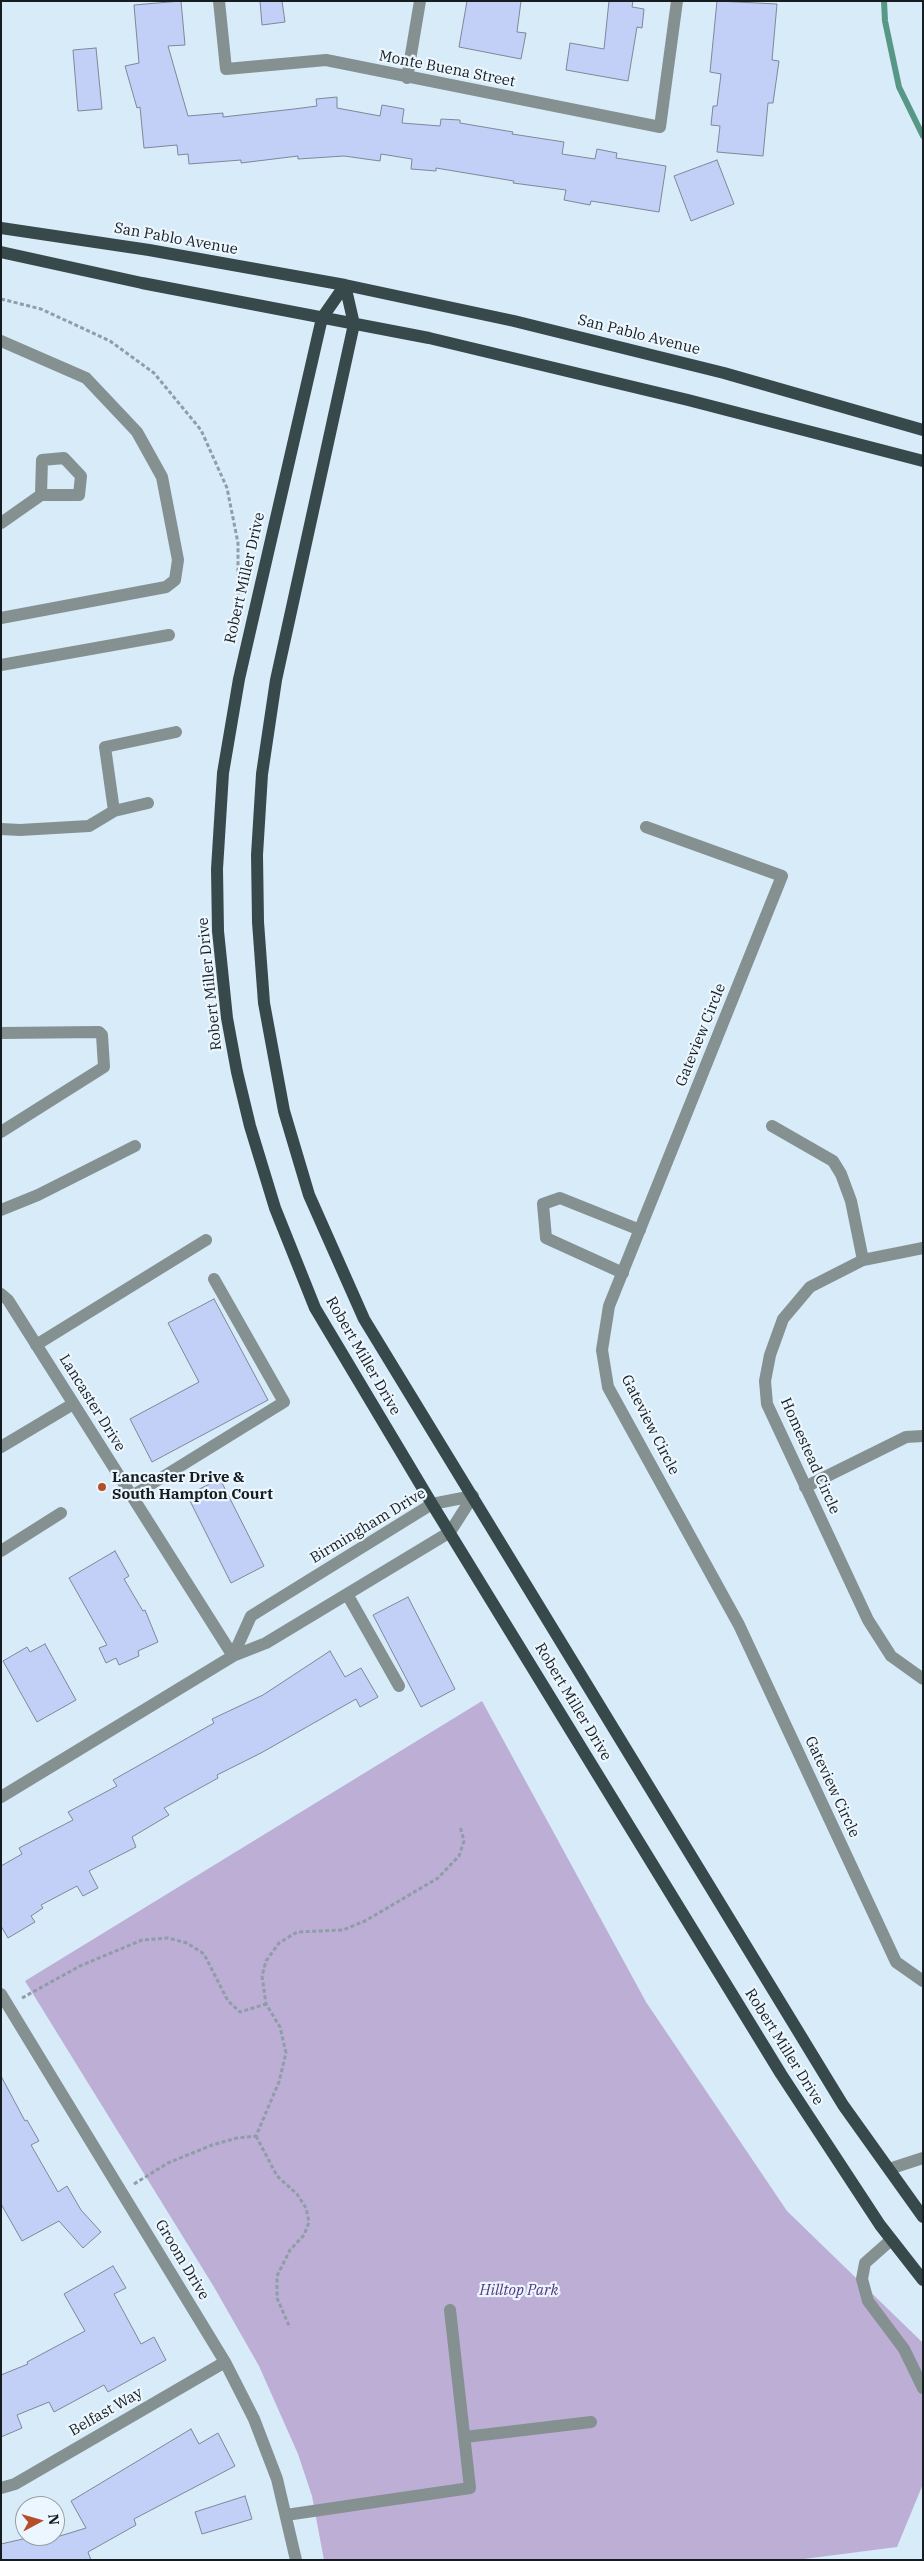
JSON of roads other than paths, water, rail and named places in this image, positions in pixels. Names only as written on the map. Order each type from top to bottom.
[{"type":"main road","name":"San Pablo Avenue","points":[[1,228],[149,250],[344,285],[514,321],[724,373],[923,430]]},
{"type":"main road","points":[[1,252],[429,338],[688,400],[923,461]]},
{"type":"main road","points":[[322,318],[344,285]]},
{"type":"main road","points":[[344,285],[354,324]]},
{"type":"main road","name":"Robert Miller Drive","points":[[322,318],[239,679],[223,773],[217,869],[218,931],[228,1018],[237,1072],[250,1126],[275,1208],[315,1308],[432,1504],[780,2074],[891,2240],[923,2280]]},
{"type":"main road","name":"Robert Miller Drive","points":[[354,324],[276,680],[262,774],[257,855],[258,922],[264,1003],[284,1111],[309,1195],[364,1319],[843,2105],[921,2211]]},
{"type":"street","name":"Monte Buena Street","points":[[218,1],[226,69],[326,60],[407,78],[660,127],[678,1]]},
{"type":"street","points":[[407,78],[420,1]]},
{"type":"street","points":[[1,341],[86,378],[137,432],[162,477],[178,560],[176,580],[166,587],[1,618]]},
{"type":"street","points":[[1,523],[41,495]]},
{"type":"street","points":[[1,666],[169,635]]},
{"type":"street","points":[[114,810],[105,747],[176,732]]},
{"type":"street","points":[[1,829],[20,830],[89,826],[114,810],[148,803]]},
{"type":"street","name":"Gateview Circle","points":[[646,827],[782,876],[609,1306],[602,1350],[608,1387],[739,1625],[896,1962],[923,1981]]},
{"type":"street","points":[[1,1032],[99,1032],[102,1035],[104,1067],[1,1132]]},
{"type":"street","points":[[772,1126],[833,1161],[841,1174],[851,1201],[864,1260]]},
{"type":"street","points":[[1,1210],[38,1195],[135,1146]]},
{"type":"street","points":[[623,1273],[546,1238],[543,1204],[560,1198],[640,1230]]},
{"type":"street","points":[[36,1345],[206,1240]]},
{"type":"street","name":"Homestead Circle","points":[[923,1248],[864,1260],[810,1288],[783,1319],[770,1355],[765,1381],[767,1404],[868,1620],[891,1656],[923,1679]]},
{"type":"street","points":[[132,1496],[284,1402],[214,1279]]},
{"type":"street","name":"Lancaster Drive","points":[[1,1294],[8,1300],[234,1656]]},
{"type":"street","points":[[1,1447],[73,1404]]},
{"type":"street","points":[[805,1487],[906,1437],[923,1436]]},
{"type":"street","points":[[1,1797],[234,1656],[266,1643],[450,1532],[473,1496]]},
{"type":"street","name":"Birmingham Drive","points":[[234,1656],[251,1616],[432,1504],[473,1496]]},
{"type":"street","points":[[1,1551],[61,1513]]},
{"type":"street","points":[[347,1594],[399,1686]]},
{"type":"street","name":"Groom Drive","points":[[1,1994],[225,2362],[254,2419],[277,2479],[296,2560]]},
{"type":"street","points":[[889,2169],[923,2158]]},
{"type":"street","points":[[891,2240],[866,2262],[862,2279],[868,2301],[904,2349],[923,2388]]},
{"type":"street","points":[[286,2515],[470,2488],[450,2310]]},
{"type":"street","name":"Belfast Way","points":[[1,2488],[15,2484],[225,2362]]},
{"type":"street","points":[[465,2437],[591,2422]]},
{"type":"waterway","points":[[884,1],[885,21],[899,87],[923,136]]},
{"type":"place","name":"Lancaster Drive & South Hampton Court","points":[[102,1487]]},
{"type":"park label","name":"Hilltop Park","points":[[519,2291]]}]
